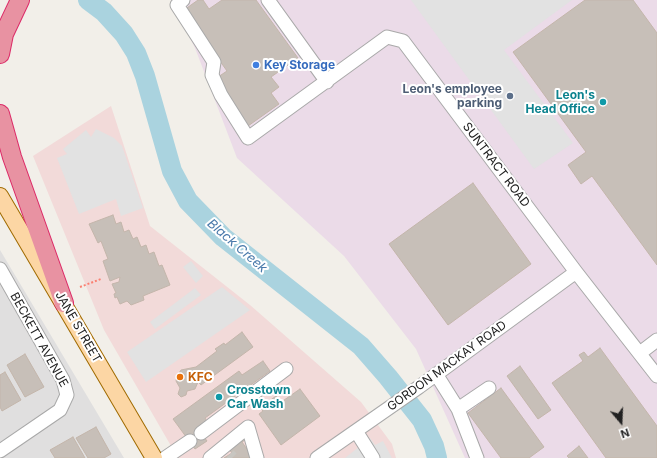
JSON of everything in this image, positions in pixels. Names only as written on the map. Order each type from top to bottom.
[{"type":"highway","points":[[0,54],[4,34],[20,0]]},
{"type":"highway","points":[[0,114],[12,157],[64,304]]},
{"type":"main road","name":"JANE STREET","points":[[0,196],[154,458]]},
{"type":"street","name":"SUNTRACT ROAD","points":[[183,0],[178,5],[214,62],[212,75],[221,95],[248,138],[312,94],[387,37],[403,41],[576,272],[657,376]]},
{"type":"street","points":[[268,0],[327,82]]},
{"type":"street","name":"BECKETT AVENUE","points":[[0,269],[63,380],[67,395],[60,410],[0,451]]},
{"type":"street","name":"GORDON MACKAY ROAD","points":[[318,458],[419,387],[576,272]]},
{"type":"street","points":[[640,353],[657,340]]},
{"type":"street","points":[[201,433],[286,369]]},
{"type":"street","points":[[436,374],[458,409],[477,458]]},
{"type":"street","points":[[458,409],[489,388]]},
{"type":"street","points":[[219,454],[248,427],[257,458]]},
{"type":"street","points":[[356,431],[373,458]]},
{"type":"street","points":[[165,458],[190,441]]},
{"type":"path","points":[[80,287],[101,279]]},
{"type":"shaded area","points":[[171,0],[657,0],[657,458],[465,458],[416,349],[344,256],[237,158],[195,48]]},
{"type":"shaded area","name":"Leon's employee parking","points":[[411,0],[572,0],[504,50],[573,143],[534,169]]},
{"type":"shaded area","points":[[111,106],[150,226],[250,305],[361,402],[392,444],[396,458],[178,458],[104,330],[33,156]]},
{"type":"shaded area","points":[[96,129],[114,138],[122,146],[143,208],[121,216],[116,199],[79,214],[57,158],[67,154],[63,149],[86,130],[91,137]]},
{"type":"shaded area","points":[[0,250],[124,458],[0,458]]},
{"type":"shaded area","points":[[191,261],[203,276],[196,283],[183,267]]},
{"type":"shaded area","points":[[222,287],[250,310],[146,382],[127,352]]},
{"type":"shaded area","points":[[195,288],[201,295],[155,329],[150,322]]},
{"type":"shaded area","points":[[370,438],[375,445],[383,441],[392,458],[345,458]]},
{"type":"building","name":"Key Storage","points":[[198,0],[203,0],[209,9],[222,0],[256,0],[298,58],[271,77],[279,87],[271,93],[279,104],[248,126],[215,79],[227,71],[184,10]]},
{"type":"building","name":"Leon's Head Office","points":[[585,0],[633,0],[657,33],[657,265],[592,176],[581,184],[568,165],[586,152],[513,52]]},
{"type":"building","points":[[473,183],[531,264],[448,325],[389,244]]},
{"type":"building","points":[[113,215],[116,224],[121,222],[124,232],[129,230],[133,239],[137,237],[141,247],[146,245],[149,254],[154,252],[159,266],[162,265],[170,285],[143,296],[144,300],[131,305],[127,301],[120,304],[117,297],[115,298],[114,294],[116,293],[112,284],[119,282],[120,277],[110,281],[103,261],[108,259],[101,241],[98,243],[89,224]]},
{"type":"building","points":[[242,332],[253,347],[201,385],[198,382],[195,389],[187,391],[186,395],[181,397],[178,394],[180,388],[176,381],[181,370],[196,367],[217,351],[215,349],[224,343],[225,345]]},
{"type":"building","points":[[600,348],[657,426],[657,458],[606,458],[552,383],[583,361],[579,355],[584,352],[588,357]]},
{"type":"building","points":[[25,354],[44,387],[25,397],[7,365]]},
{"type":"building","name":"Crosstown Car Wash","points":[[263,361],[270,371],[205,418],[208,423],[199,430],[207,441],[195,449],[173,419],[239,371],[242,375]]},
{"type":"building","points":[[520,366],[551,410],[538,419],[507,376]]},
{"type":"building","points":[[5,372],[21,400],[2,411],[0,407],[0,375]]},
{"type":"building","points":[[501,388],[544,447],[529,458],[501,458],[468,413]]},
{"type":"building","points":[[300,389],[320,416],[281,445],[259,414],[263,411],[260,408],[276,396],[278,399],[275,402],[277,405]]},
{"type":"building","points":[[96,427],[111,454],[104,458],[88,458],[76,438]]},
{"type":"building","points":[[245,435],[248,438],[242,442],[253,458],[224,458],[232,453],[227,447]]},
{"type":"building","points":[[73,437],[85,458],[55,458],[50,450]]},
{"type":"building","points":[[579,446],[588,458],[569,458],[567,456]]},
{"type":"waterway","name":"Black Creek","points":[[88,0],[104,12],[124,34],[136,53],[145,76],[172,171],[188,201],[223,237],[361,346],[422,420],[434,446],[437,458]]},
{"type":"tunnel","points":[[229,455],[232,458]]},
{"type":"place","name":"Key Storage","points":[[256,65]]},
{"type":"place","name":"Leon's employee parking","points":[[510,96]]},
{"type":"place","name":"Leon's Head Office","points":[[603,102]]},
{"type":"place","name":"KFC","points":[[180,377]]},
{"type":"place","name":"Crosstown Car Wash","points":[[219,397]]}]
